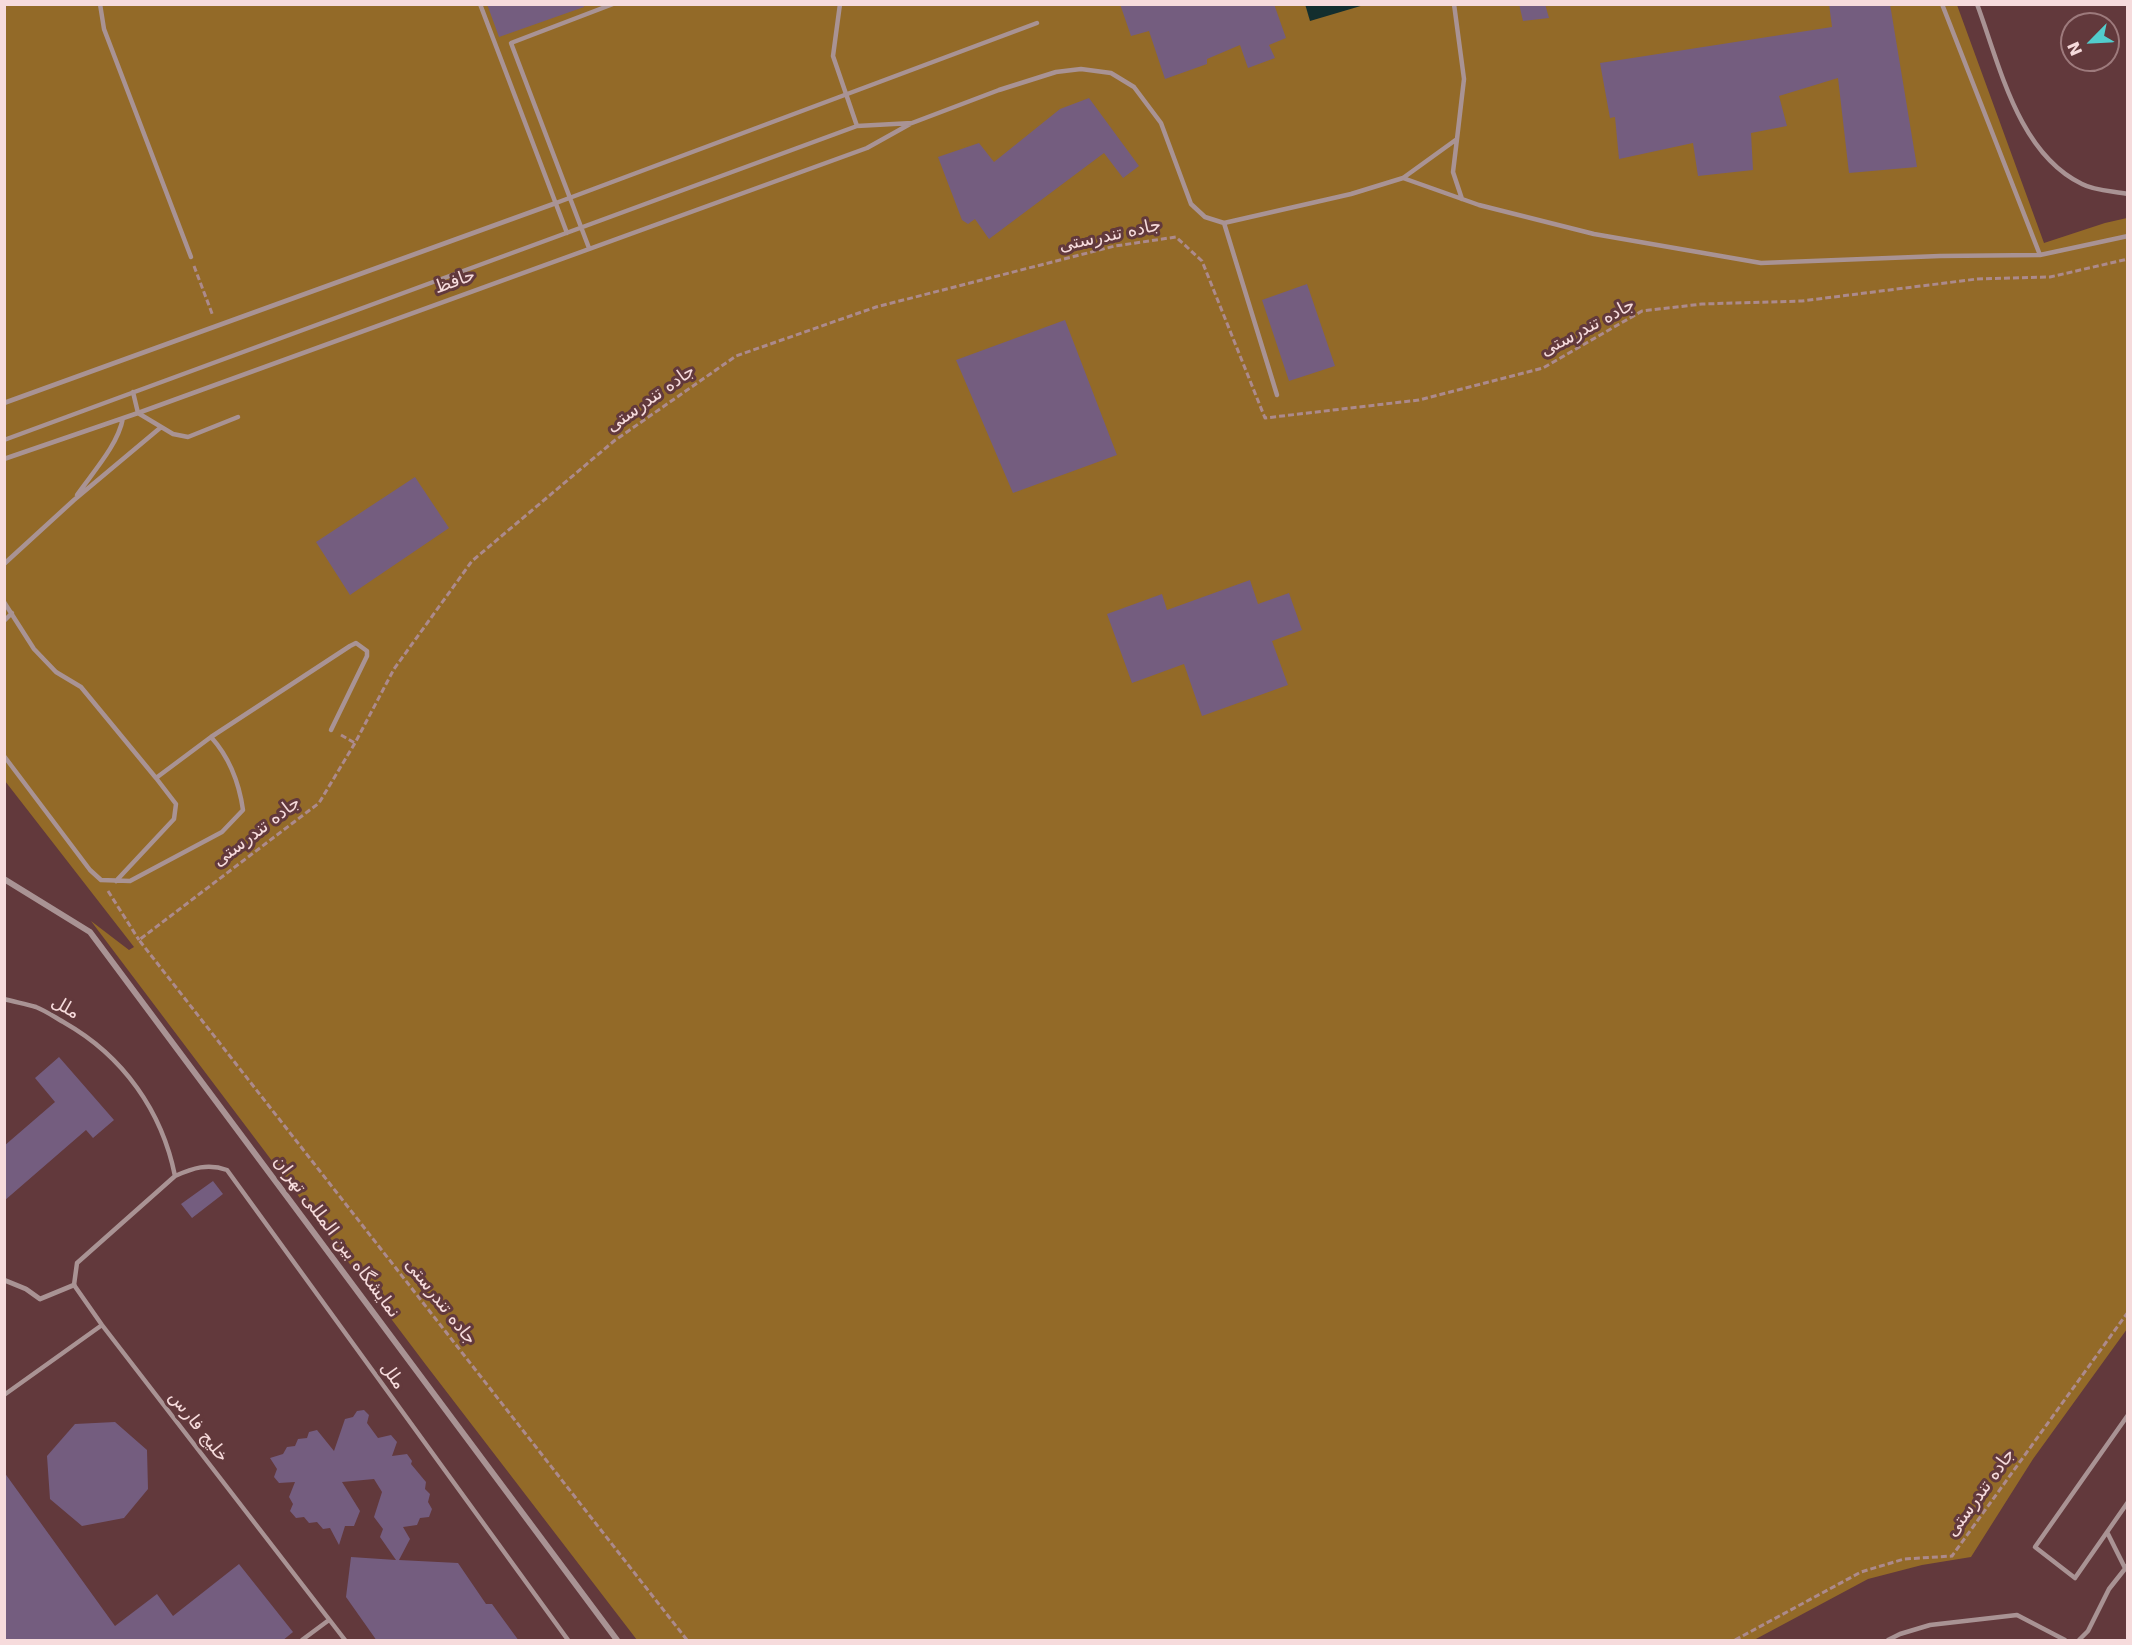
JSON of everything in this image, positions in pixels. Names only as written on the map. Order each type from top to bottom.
[{"type":"street","points":[[4,403],[556,203]]},
{"type":"street","name":"نمایشگاه بین المللی تهران","points":[[4,879],[90,932],[617,1641]]},
{"type":"street","points":[[4,1280],[26,1289],[40,1299],[74,1285]]},
{"type":"lane","points":[[100,4],[104,29],[190,257]]},
{"type":"lane","points":[[480,4],[567,233]]},
{"type":"lane","points":[[589,248],[511,43],[613,4]]},
{"type":"lane","points":[[840,4],[833,56],[848,94],[857,126]]},
{"type":"lane","points":[[1454,4],[1464,79],[1453,172],[1462,199]]},
{"type":"lane","points":[[1942,4],[2040,255]]},
{"type":"lane","points":[[1977,4],[2018,115],[2046,159],[2083,185],[2127,194]]},
{"type":"lane","points":[[556,203],[1037,23]]},
{"type":"lane","points":[[912,123],[999,90],[1056,72],[1081,69],[1111,73],[1134,87],[1161,123],[1191,204],[1205,217],[1224,223],[1351,194],[1403,178],[1457,139]]},
{"type":"lane","name":"حافظ","points":[[4,440],[857,126],[912,123]]},
{"type":"lane","name":"حافظ","points":[[4,459],[867,148],[912,123]]},
{"type":"lane","points":[[1403,178],[1462,199],[1594,234],[1761,263],[1940,256],[2040,255],[2127,237]]},
{"type":"lane","points":[[1224,223],[1277,394]]},
{"type":"lane","points":[[133,392],[138,412],[173,435],[188,437],[238,417]]},
{"type":"lane","points":[[74,500],[114,444],[121,431],[123,418]]},
{"type":"lane","points":[[4,564],[74,500],[160,428]]},
{"type":"lane","points":[[4,602],[34,650],[56,672],[81,687],[176,804],[174,819],[116,881]]},
{"type":"lane","points":[[4,621],[12,613]]},
{"type":"lane","points":[[156,778],[212,737],[356,643],[367,651],[367,656],[331,730]]},
{"type":"lane","points":[[4,756],[100,880],[130,881],[222,832],[243,810],[240,787],[222,750],[212,737]]},
{"type":"lane","name":"ملل","points":[[4,999],[38,1008],[77,1030],[120,1064],[154,1112],[171,1153],[175,1176]]},
{"type":"lane","name":"ملل","points":[[74,1285],[77,1263],[175,1176],[193,1168],[214,1165],[226,1170],[568,1641]]},
{"type":"lane","points":[[4,1395],[102,1325],[74,1285]]},
{"type":"lane","name":"خلیج فارس","points":[[102,1325],[345,1641]]},
{"type":"lane","points":[[2127,1415],[2035,1547],[2075,1578],[2127,1502]]},
{"type":"lane","points":[[2079,1641],[2088,1631],[2109,1589],[2126,1566],[2107,1532]]},
{"type":"lane","points":[[1888,1641],[1900,1634],[1930,1625],[2017,1615],[2065,1641]]},
{"type":"lane","points":[[302,1641],[329,1620]]},
{"type":"path","name":"جاده تندرستی","points":[[687,1641],[139,940],[319,803],[355,743],[394,669],[472,561],[614,441],[736,356],[876,307],[1115,246],[1176,237],[1202,261],[1265,418],[1419,400],[1543,368],[1642,311],[1702,304],[1802,301],[1977,279],[2050,277],[2127,259]]},
{"type":"path","points":[[190,257],[217,325]]},
{"type":"path","points":[[331,730],[355,743]]},
{"type":"path","points":[[100,880],[139,940]]},
{"type":"path","name":"جاده تندرستی","points":[[1735,1641],[1861,1572],[1904,1559],[1952,1556],[2127,1312]]},
{"type":"shaded area","points":[[5,5],[1957,5],[2044,243],[2127,218],[2127,1329],[2033,1459],[1971,1557],[1922,1565],[1868,1579],[1754,1640],[637,1640],[91,921],[129,950],[134,947],[5,781]]},
{"type":"water","points":[[1305,4],[1364,4],[1364,5],[1310,21]]},
{"type":"building","points":[[487,4],[583,4],[584,7],[499,37]]},
{"type":"building","points":[[1120,4],[1274,4],[1286,38],[1269,45],[1275,58],[1248,68],[1240,45],[1207,59],[1207,64],[1165,79],[1149,31],[1131,36]]},
{"type":"building","points":[[1519,4],[1545,4],[1549,18],[1523,21]]},
{"type":"building","points":[[1829,4],[1890,4],[1917,167],[1849,173],[1838,78],[1779,96],[1787,126],[1751,133],[1753,170],[1698,176],[1693,143],[1619,159],[1615,117],[1610,118],[1600,63],[1832,27]]},
{"type":"building","points":[[1089,98],[1139,166],[1123,178],[1104,153],[989,239],[975,219],[968,224],[962,220],[938,157],[979,143],[994,162],[1060,109]]},
{"type":"building","points":[[1307,284],[1335,366],[1289,381],[1262,300]]},
{"type":"building","points":[[1065,320],[1117,455],[1013,493],[956,360]]},
{"type":"building","points":[[415,477],[449,528],[350,595],[316,542]]},
{"type":"building","points":[[1250,580],[1258,604],[1289,593],[1302,630],[1272,641],[1288,685],[1202,716],[1184,664],[1132,683],[1107,614],[1162,594],[1167,610]]},
{"type":"building","points":[[59,1057],[114,1120],[93,1138],[86,1130],[4,1201],[4,1146],[55,1102],[35,1078]]},
{"type":"building","points":[[213,1181],[223,1194],[192,1218],[181,1204]]},
{"type":"building","points":[[364,1410],[369,1415],[367,1423],[378,1438],[391,1435],[397,1442],[392,1456],[407,1454],[412,1461],[411,1464],[426,1482],[425,1489],[430,1494],[428,1502],[432,1509],[429,1517],[420,1518],[417,1525],[403,1527],[410,1539],[399,1560],[458,1563],[486,1604],[492,1604],[519,1641],[377,1641],[346,1597],[351,1557],[396,1560],[380,1537],[383,1529],[374,1517],[382,1492],[374,1479],[342,1482],[360,1511],[354,1526],[345,1526],[339,1545],[330,1528],[323,1529],[317,1522],[309,1523],[304,1517],[296,1518],[290,1511],[293,1504],[289,1497],[295,1482],[279,1483],[274,1477],[277,1469],[270,1458],[283,1454],[287,1447],[295,1446],[298,1439],[307,1438],[309,1432],[317,1430],[334,1451],[345,1419],[353,1417],[357,1411]]},
{"type":"building","points":[[115,1422],[147,1450],[148,1489],[124,1518],[82,1526],[50,1499],[47,1456],[75,1424]]},
{"type":"building","points":[[4,1472],[115,1626],[157,1594],[173,1616],[239,1564],[293,1632],[282,1641],[4,1641]]}]
